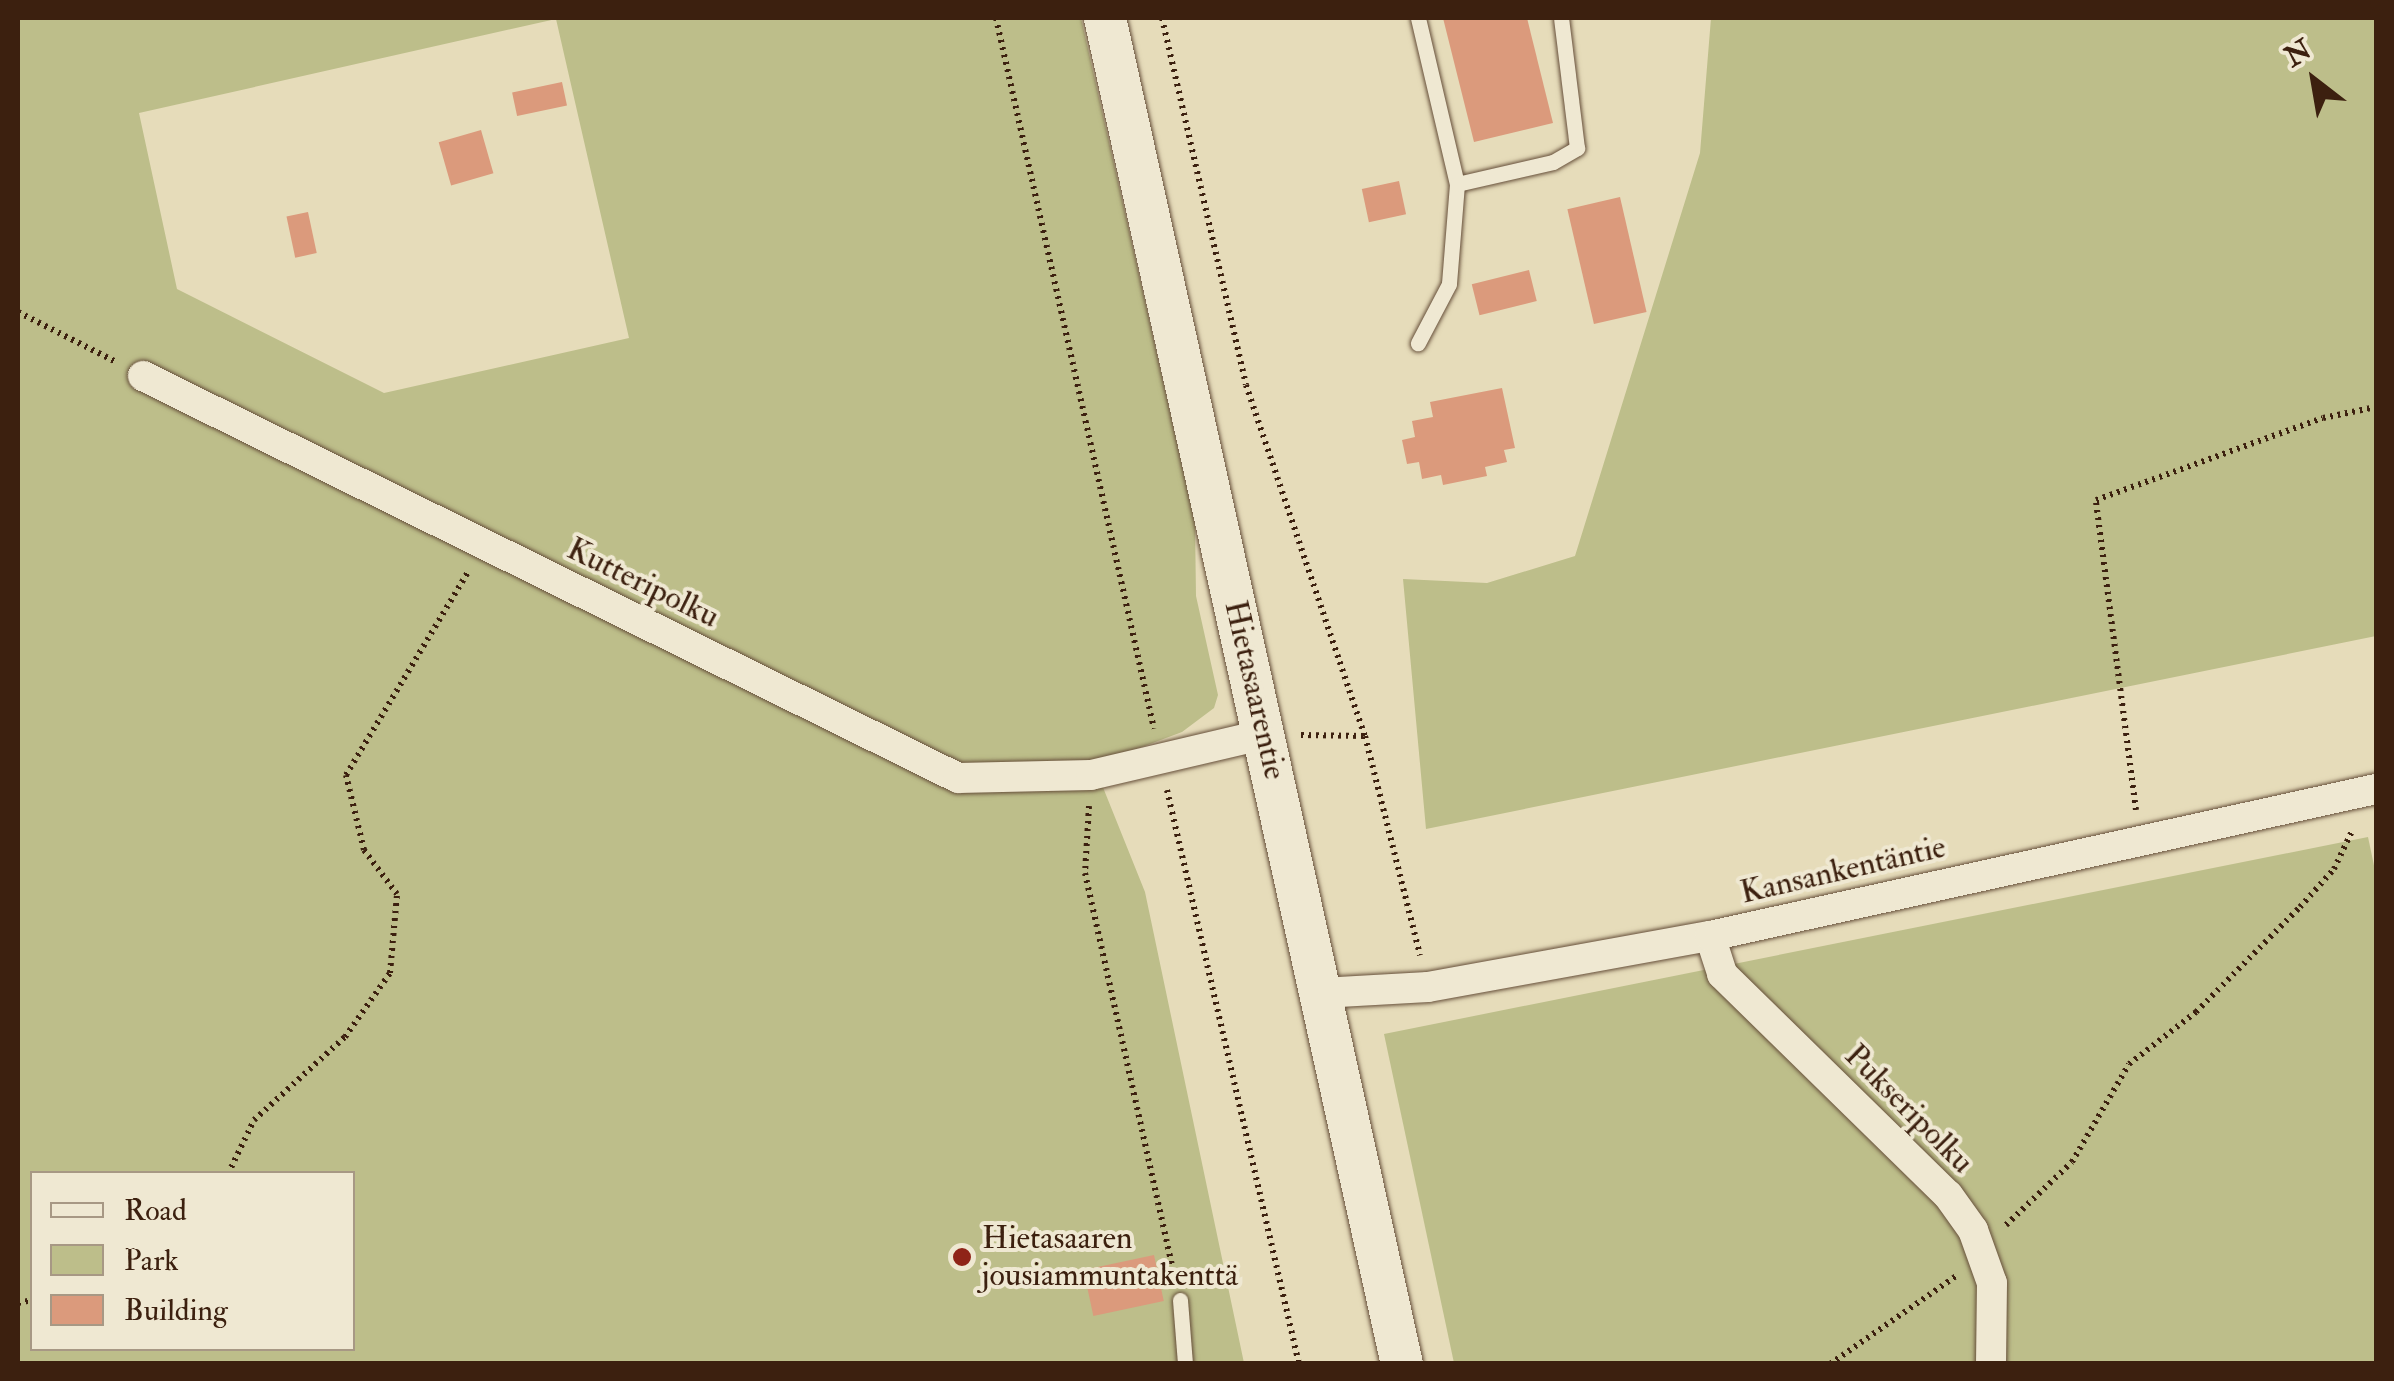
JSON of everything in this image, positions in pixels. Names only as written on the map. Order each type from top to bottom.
[{"type":"street","name":"Hietasaarentie","points":[[1105,18],[1402,1364]]},
{"type":"street","name":"Kutteripolku","points":[[143,376],[958,778],[1091,775],[1266,734]]},
{"type":"street","name":"Kansankentäntie","points":[[1321,993],[1428,987],[1710,936],[2140,838],[2376,789]]},
{"type":"street","name":"Pukseripolku","points":[[1710,936],[1722,974],[1948,1195],[1989,1268],[1991,1364]]},
{"type":"lane","points":[[1418,18],[1458,184],[1449,284],[1418,343]]},
{"type":"lane","points":[[1458,184],[1553,162],[1577,148],[1561,18]]},
{"type":"lane","points":[[1180,1300],[1185,1364]]},
{"type":"path","points":[[996,18],[1299,1364]]},
{"type":"path","points":[[1162,18],[1246,385],[1365,736],[1428,987]]},
{"type":"path","points":[[18,312],[143,376]]},
{"type":"path","points":[[2140,838],[2096,500],[2323,418],[2376,407]]},
{"type":"path","points":[[229,1171],[254,1120],[345,1037],[390,973],[397,894],[364,850],[346,774],[484,544]]},
{"type":"path","points":[[1266,734],[1365,736]]},
{"type":"path","points":[[1091,775],[1085,872],[1180,1300]]},
{"type":"path","points":[[1830,1364],[1952,1278],[1989,1268],[1998,1236],[2025,1199],[2072,1162],[2129,1064],[2196,1012],[2300,907],[2334,869],[2360,818]]},
{"type":"green space","points":[[18,18],[1081,18],[1195,523],[1196,596],[1218,695],[1214,708],[1182,732],[1094,765],[1145,892],[1244,1363],[18,1363]],"holes":[[[556,19],[629,338],[384,393],[177,289],[139,113]]]},
{"type":"green space","points":[[1711,18],[2376,18],[2376,636],[1426,829],[1403,579],[1487,583],[1575,556],[1700,153]]},
{"type":"green space","points":[[2368,837],[2376,875],[2376,1363],[1454,1363],[1384,1034]]},
{"type":"building","points":[[1443,18],[1527,18],[1553,123],[1474,142]]},
{"type":"building","points":[[562,82],[567,105],[517,116],[512,93]]},
{"type":"building","points":[[481,130],[493,173],[451,185],[439,142]]},
{"type":"building","points":[[1399,181],[1406,214],[1369,222],[1362,189]]},
{"type":"building","points":[[1620,197],[1647,312],[1594,324],[1567,209]]},
{"type":"building","points":[[308,212],[317,253],[295,258],[286,217]]},
{"type":"building","points":[[1529,270],[1537,301],[1479,315],[1472,284]]},
{"type":"building","points":[[1502,388],[1515,448],[1504,450],[1507,462],[1485,467],[1487,476],[1443,485],[1441,475],[1422,479],[1419,462],[1407,464],[1402,440],[1415,437],[1412,421],[1433,417],[1430,402]]},
{"type":"building","points":[[1154,1255],[1164,1301],[1093,1316],[1084,1270]]},
{"type":"place","name":"Hietasaaren jousiammuntakenttä","points":[[962,1257]]}]
